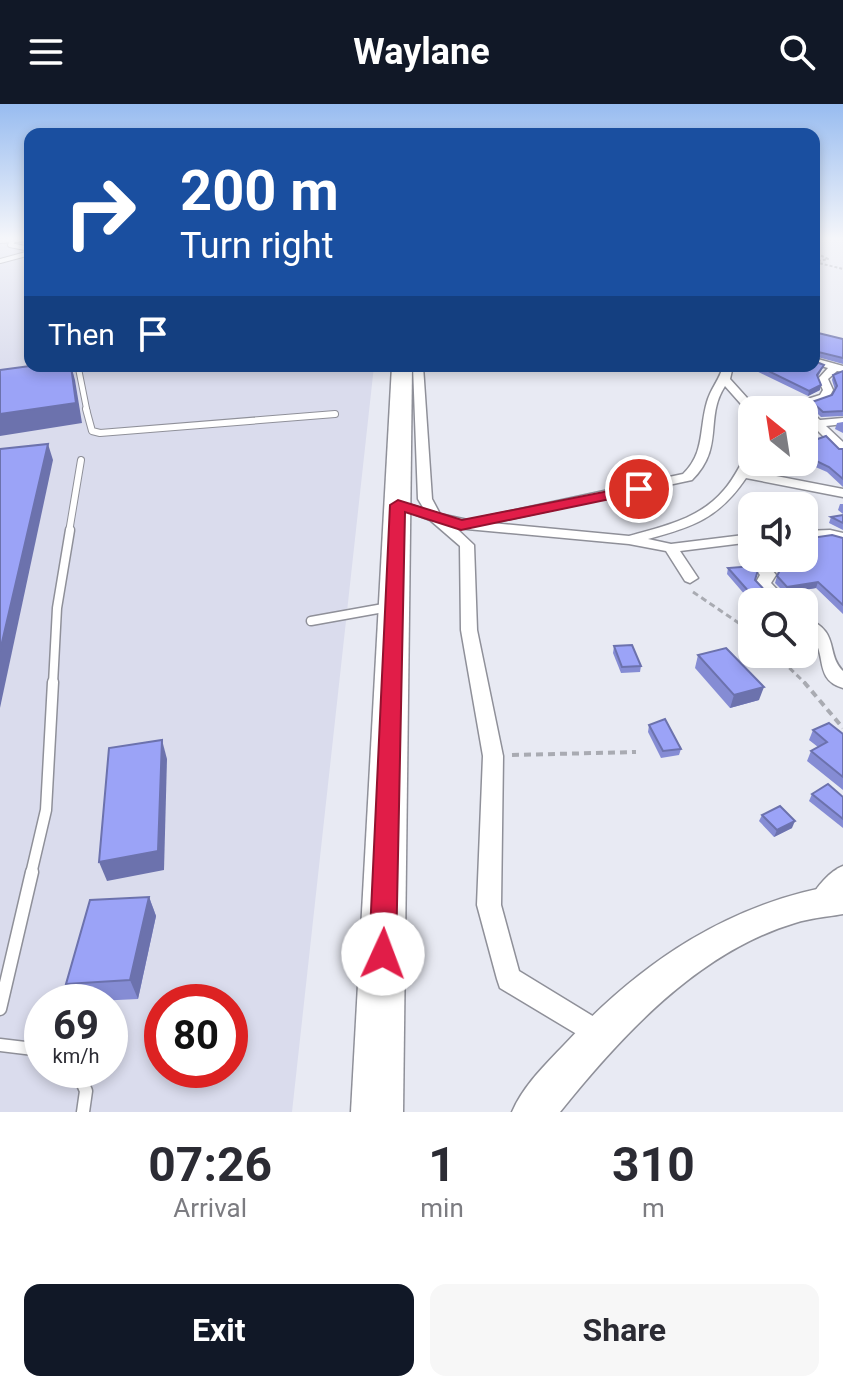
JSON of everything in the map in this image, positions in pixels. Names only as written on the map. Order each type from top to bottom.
[{"type":"highway","points":[[377,1112],[402,372]]},
{"type":"street","points":[[818,400],[828,390],[823,379],[839,368]]},
{"type":"street","points":[[418,372],[425,499],[435,517],[467,545],[469,630],[493,756],[489,905],[509,979],[600,1035]]},
{"type":"street","points":[[461,525],[687,477],[700,467],[705,457],[713,391],[727,372],[743,396]]},
{"type":"street","points":[[818,424],[843,421]]},
{"type":"street","points":[[818,426],[843,449]]},
{"type":"street","points":[[629,540],[689,523],[717,509],[742,476]]},
{"type":"street","points":[[754,476],[843,493]]},
{"type":"street","points":[[398,505],[461,525],[629,540],[671,548],[738,540]]},
{"type":"street","points":[[818,534],[843,538]]},
{"type":"street","points":[[733,541],[738,545]]},
{"type":"street","points":[[671,548],[690,578]]},
{"type":"street","points":[[818,634],[823,638],[830,669],[843,682]]},
{"type":"street","points":[[533,1112],[577,1056],[640,996],[710,946],[773,912],[836,892]]},
{"type":"lane","points":[[79,372],[89,423],[92,431],[100,433],[335,414]]},
{"type":"lane","points":[[0,1009],[46,810],[57,608],[81,460]]},
{"type":"lane","points":[[311,621],[394,606]]},
{"type":"lane","points":[[0,1045],[24,1048]]},
{"type":"lane","points":[[83,1112],[85,1088]]},
{"type":"path","points":[[690,578],[689,587],[697,596],[710,601],[738,622]]},
{"type":"path","points":[[789,668],[823,701],[843,728]]},
{"type":"path","points":[[493,756],[636,752]]},
{"type":"shaded area","points":[[0,284],[24,284],[24,372],[373,372],[292,1112],[0,1112]]},
{"type":"building","points":[[820,333],[843,339],[843,358],[820,352]]},
{"type":"building","points":[[24,367],[24,372],[72,372],[76,403],[0,414],[0,370]]},
{"type":"building","points":[[843,371],[843,411],[823,412],[818,407],[818,400],[832,395],[837,386],[833,375]]},
{"type":"building","points":[[770,372],[819,372],[817,375],[821,385],[809,391]]},
{"type":"building","points":[[826,436],[839,449],[843,449],[843,479],[818,462],[818,439]]},
{"type":"building","points":[[48,444],[0,651],[0,449]]},
{"type":"building","points":[[843,515],[843,523],[831,517]]},
{"type":"building","points":[[832,535],[843,538],[843,605],[818,582],[787,587],[777,576],[779,572],[818,572],[818,537]]},
{"type":"building","points":[[738,567],[738,572],[757,572],[755,580],[763,588],[746,588],[728,568]]},
{"type":"building","points":[[632,645],[641,666],[622,667],[614,646]]},
{"type":"building","points":[[726,648],[738,660],[738,668],[745,668],[764,687],[734,695],[698,655]]},
{"type":"building","points":[[665,719],[681,749],[663,751],[649,725]]},
{"type":"building","points":[[829,723],[843,734],[843,777],[811,751],[827,742],[813,730]]},
{"type":"building","points":[[162,740],[158,851],[99,862],[109,748]]},
{"type":"building","points":[[828,784],[843,797],[843,819],[812,794]]},
{"type":"building","points":[[780,806],[795,821],[777,830],[762,815]]},
{"type":"building","points":[[149,897],[130,980],[66,984],[90,900]]},
{"type":"route","points":[[383,954],[398,505],[461,525],[639,489]]}]
